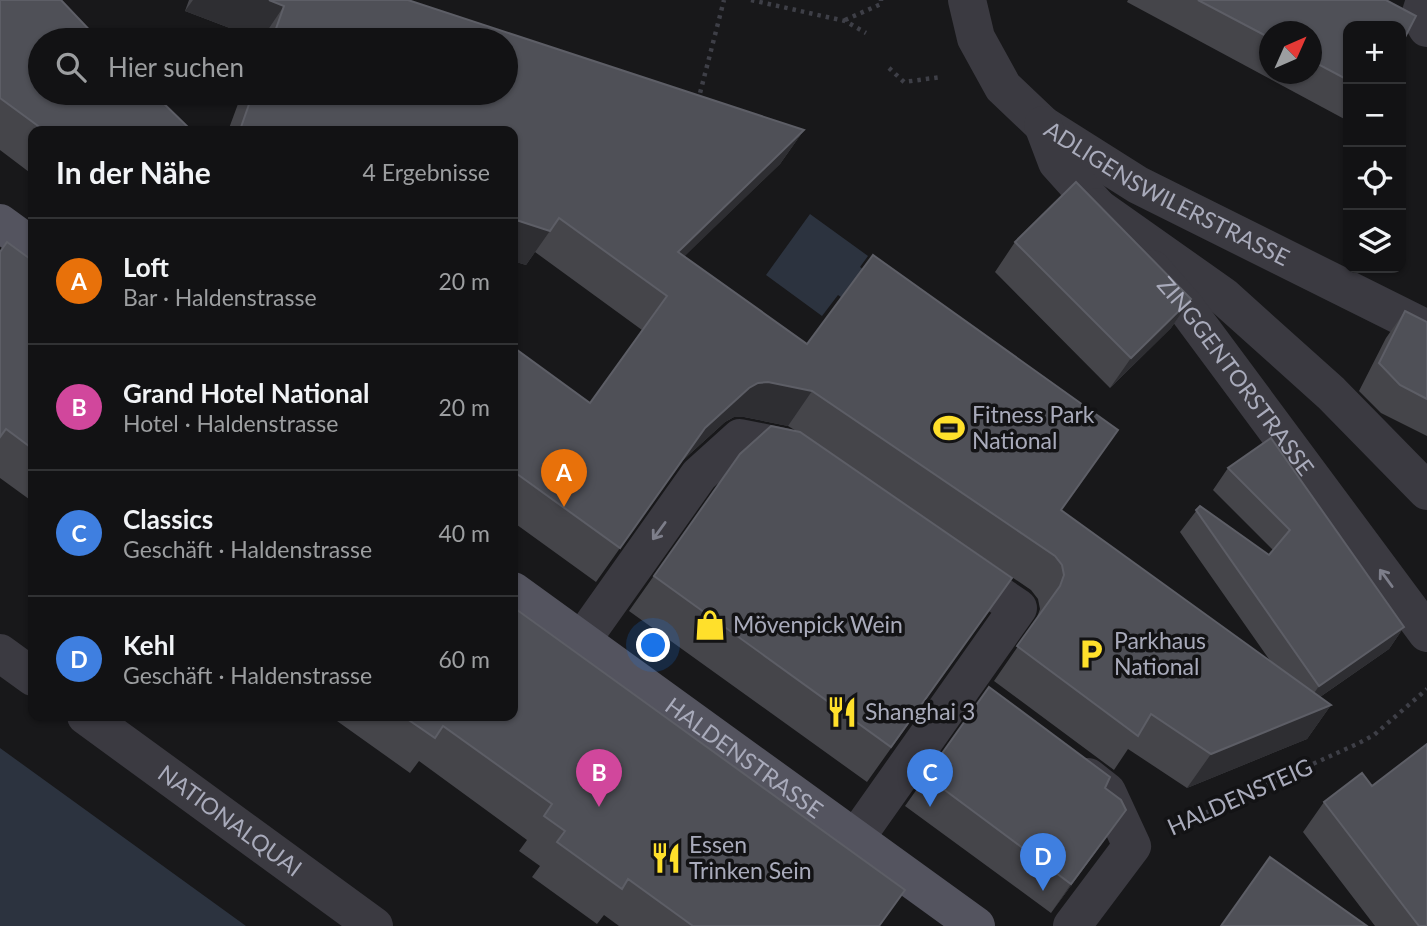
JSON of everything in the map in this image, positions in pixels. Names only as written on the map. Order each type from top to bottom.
[{"type":"main road","points":[[0,223],[28,243]]},
{"type":"main road","name":"HALDENSTRASSE","points":[[518,595],[976,926]]},
{"type":"street","name":"ADLIGENSWILERSTRASSE","points":[[967,0],[976,38],[1003,87],[1043,125],[1138,185],[1427,329]]},
{"type":"street","points":[[1425,0],[1420,16],[1427,28]]},
{"type":"street","name":"ZINGGENTORSTRASSE","points":[[1043,125],[1057,162],[1186,308],[1427,633]]},
{"type":"street","points":[[1097,207],[1223,296],[1331,393],[1427,491]]},
{"type":"street","points":[[582,640],[699,475],[740,438],[784,447],[829,478]]},
{"type":"street","points":[[855,839],[975,694],[1018,608],[929,547]]},
{"type":"street","points":[[0,653],[28,673]]},
{"type":"street","name":"NATIONALQUAI","points":[[93,721],[374,926]]},
{"type":"street","points":[[1063,759],[1107,792],[1132,846],[1072,926]]},
{"type":"path","points":[[695,112],[723,0]]},
{"type":"path","points":[[755,0],[845,21],[866,33]]},
{"type":"path","points":[[845,21],[881,4],[881,0]]},
{"type":"path","points":[[889,68],[904,82],[941,76]]},
{"type":"path","name":"HALDENSTEIG","points":[[1132,846],[1359,743],[1374,734],[1427,689]]},
{"type":"water","points":[[810,214],[868,256],[860,267],[908,302],[888,330],[838,295],[822,316],[766,275]]},
{"type":"water","points":[[0,748],[246,926],[0,926]]},
{"type":"building","points":[[0,0],[61,0],[88,28],[28,28],[28,105],[165,105],[187,126],[38,126],[0,98]]},
{"type":"building","points":[[269,0],[408,0],[493,28],[276,28],[284,6]]},
{"type":"building","points":[[1198,0],[1386,0],[1416,16],[1406,35],[1406,21],[1343,21],[1343,77],[1322,66],[1322,21],[1259,21],[1259,32]]},
{"type":"building","points":[[518,36],[804,130],[678,252],[807,344],[873,255],[1118,430],[1061,510],[1331,705],[1211,754],[1151,714],[1138,736],[1017,646],[1060,586],[1064,575],[1062,565],[1055,556],[812,391],[768,382],[749,388],[705,428],[620,548],[518,475],[518,351],[590,403],[667,296],[559,218],[550,231],[518,221],[518,126],[241,126],[249,105],[518,105]]},
{"type":"building","points":[[1076,182],[1191,299],[1131,358],[1015,242]]},
{"type":"building","points":[[7,242],[28,257],[28,445],[6,429],[0,437],[0,252]]},
{"type":"building","points":[[1405,311],[1427,322],[1427,399],[1400,385],[1379,363]]},
{"type":"building","points":[[771,426],[800,432],[1012,578],[891,747],[654,576],[740,454]]},
{"type":"building","points":[[1271,438],[1404,627],[1319,686],[1196,510],[1200,506],[1269,555],[1290,530],[1228,468]]},
{"type":"building","points":[[518,611],[905,890],[879,926],[693,926],[628,879],[622,889],[557,842],[565,831],[544,816],[552,804],[443,726],[435,738],[410,721],[518,721]]},
{"type":"building","points":[[989,687],[1110,777],[1105,788],[1121,800],[1126,810],[1071,884],[926,776]]},
{"type":"building","points":[[1427,744],[1427,926],[1419,926],[1324,802],[1362,773],[1372,786]]},
{"type":"building","points":[[1270,857],[1367,926],[1221,926]]},
{"type":"place","name":"Fitness Park National","points":[[949,428]]},
{"type":"place","name":"Loft","points":[[564,507]]},
{"type":"place","name":"Mövenpick Wein","points":[[710,625]]},
{"type":"place","name":"Parkhaus National","points":[[1091,654]]},
{"type":"place","name":"Shanghai 3","points":[[842,712]]},
{"type":"place","name":"Grand Hotel National","points":[[599,807]]},
{"type":"place","name":"Classics","points":[[930,807]]},
{"type":"place","name":"Essen Trinken Sein","points":[[666,858]]},
{"type":"place","name":"Kehl","points":[[1043,891]]}]
